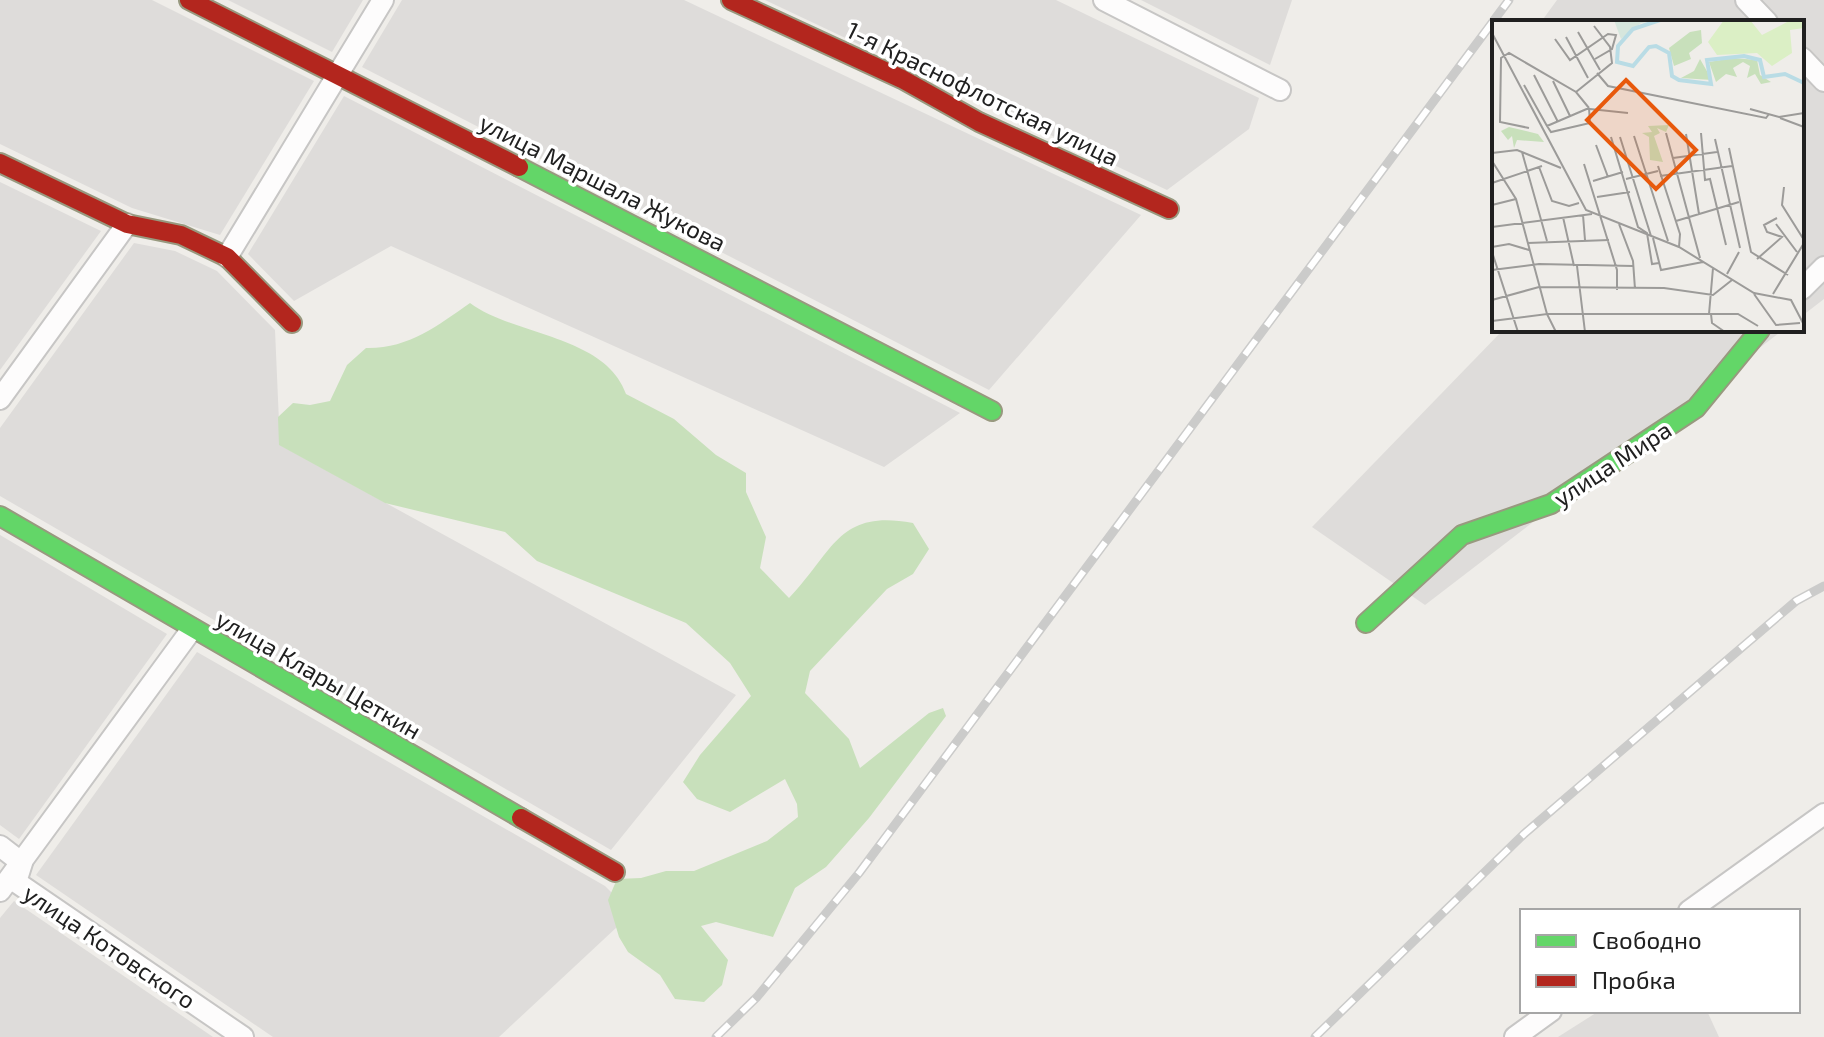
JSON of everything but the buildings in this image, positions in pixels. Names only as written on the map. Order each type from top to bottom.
[{"type":"street","name":"улица Маршала Жукова","points":[[189,0],[992,411]]},
{"type":"street","points":[[227,257],[383,0]]},
{"type":"street","name":"1-я Краснофлотская улица","points":[[731,0],[902,79],[979,122],[1169,209]]},
{"type":"street","points":[[1104,0],[1280,90]]},
{"type":"street","points":[[1746,0],[1765,20]]},
{"type":"street","points":[[1804,60],[1824,81]]},
{"type":"street","points":[[0,163],[127,224],[181,235],[227,257],[292,323]]},
{"type":"street","points":[[0,399],[127,224]]},
{"type":"street","points":[[1804,287],[1824,267]]},
{"type":"street","name":"улица Мира","points":[[1366,623],[1462,535],[1551,504],[1696,408],[1758,332]]},
{"type":"street","name":"улица Клары Цеткин","points":[[0,516],[615,872]]},
{"type":"street","points":[[0,891],[192,629]]},
{"type":"street","points":[[1692,909],[1824,814]]},
{"type":"street","name":"улица Котовского","points":[[0,846],[22,863],[16,882],[243,1037]]},
{"type":"street","points":[[1515,1037],[1548,1013]]},
{"type":"shaded area","points":[[0,0],[152,0],[314,81],[220,235],[132,208],[0,144]]},
{"type":"shaded area","points":[[228,0],[363,0],[332,52]]},
{"type":"shaded area","points":[[402,0],[684,0],[1141,215],[989,390],[362,67]]},
{"type":"shaded area","points":[[765,0],[1056,0],[1259,98],[1249,129],[1167,190]]},
{"type":"shaded area","points":[[1141,0],[1292,0],[1270,65]]},
{"type":"shaded area","points":[[1557,0],[1824,0],[1824,299],[1804,314],[1804,20],[1542,20]]},
{"type":"shaded area","points":[[344,96],[960,413],[884,467],[391,246],[294,301],[248,254]]},
{"type":"shaded area","points":[[0,182],[101,231],[0,370]]},
{"type":"shaded area","points":[[134,243],[175,251],[217,271],[275,330],[280,445],[736,695],[611,850],[0,496],[0,428]]},
{"type":"shaded area","points":[[1501,332],[1780,332],[1425,605],[1312,527]]},
{"type":"shaded area","points":[[0,535],[167,634],[19,839],[0,825]]},
{"type":"shaded area","points":[[197,652],[605,886],[632,913],[499,1037],[273,1037],[36,875]]},
{"type":"shaded area","points":[[14,901],[213,1037],[0,1037],[0,918]]},
{"type":"shaded area","points":[[1596,1013],[1708,1013],[1719,1037],[1558,1037]]},
{"type":"green space","points":[[470,303],[488,314],[579,348],[599,360],[615,375],[626,394],[674,419],[716,455],[746,473],[746,492],[766,537],[760,568],[789,598],[840,538],[868,522],[888,520],[913,523],[929,549],[913,574],[887,589],[810,671],[805,693],[849,739],[860,768],[929,713],[943,708],[946,716],[869,818],[826,867],[795,888],[773,937],[716,922],[701,926],[728,960],[722,985],[704,1002],[675,999],[660,975],[628,952],[619,937],[608,900],[617,879],[641,878],[666,871],[694,871],[767,841],[798,817],[797,804],[785,779],[730,812],[697,799],[683,782],[700,755],[751,696],[730,663],[686,623],[537,561],[505,532],[385,503],[279,445],[278,417],[293,403],[310,405],[330,401],[347,365],[366,348],[409,340],[434,328]]},
{"type":"railway","points":[[1494,20],[1509,0]]},
{"type":"railway","points":[[716,1037],[757,997],[859,873],[1492,23]]},
{"type":"railway","points":[[1315,1037],[1524,834],[1796,601],[1824,586]]},
{"type":"traffic: fast","points":[[519,167],[992,411]]},
{"type":"traffic: fast","points":[[1366,623],[1462,535],[1551,504],[1696,408],[1758,332]]},
{"type":"traffic: fast","points":[[0,516],[521,818]]},
{"type":"traffic: jam","points":[[189,0],[519,167]]},
{"type":"traffic: jam","points":[[731,0],[902,79],[979,122],[1169,209]]},
{"type":"traffic: jam","points":[[0,163],[127,224],[181,235],[227,257],[292,323]]},
{"type":"traffic: jam","points":[[521,818],[615,872]]}]
